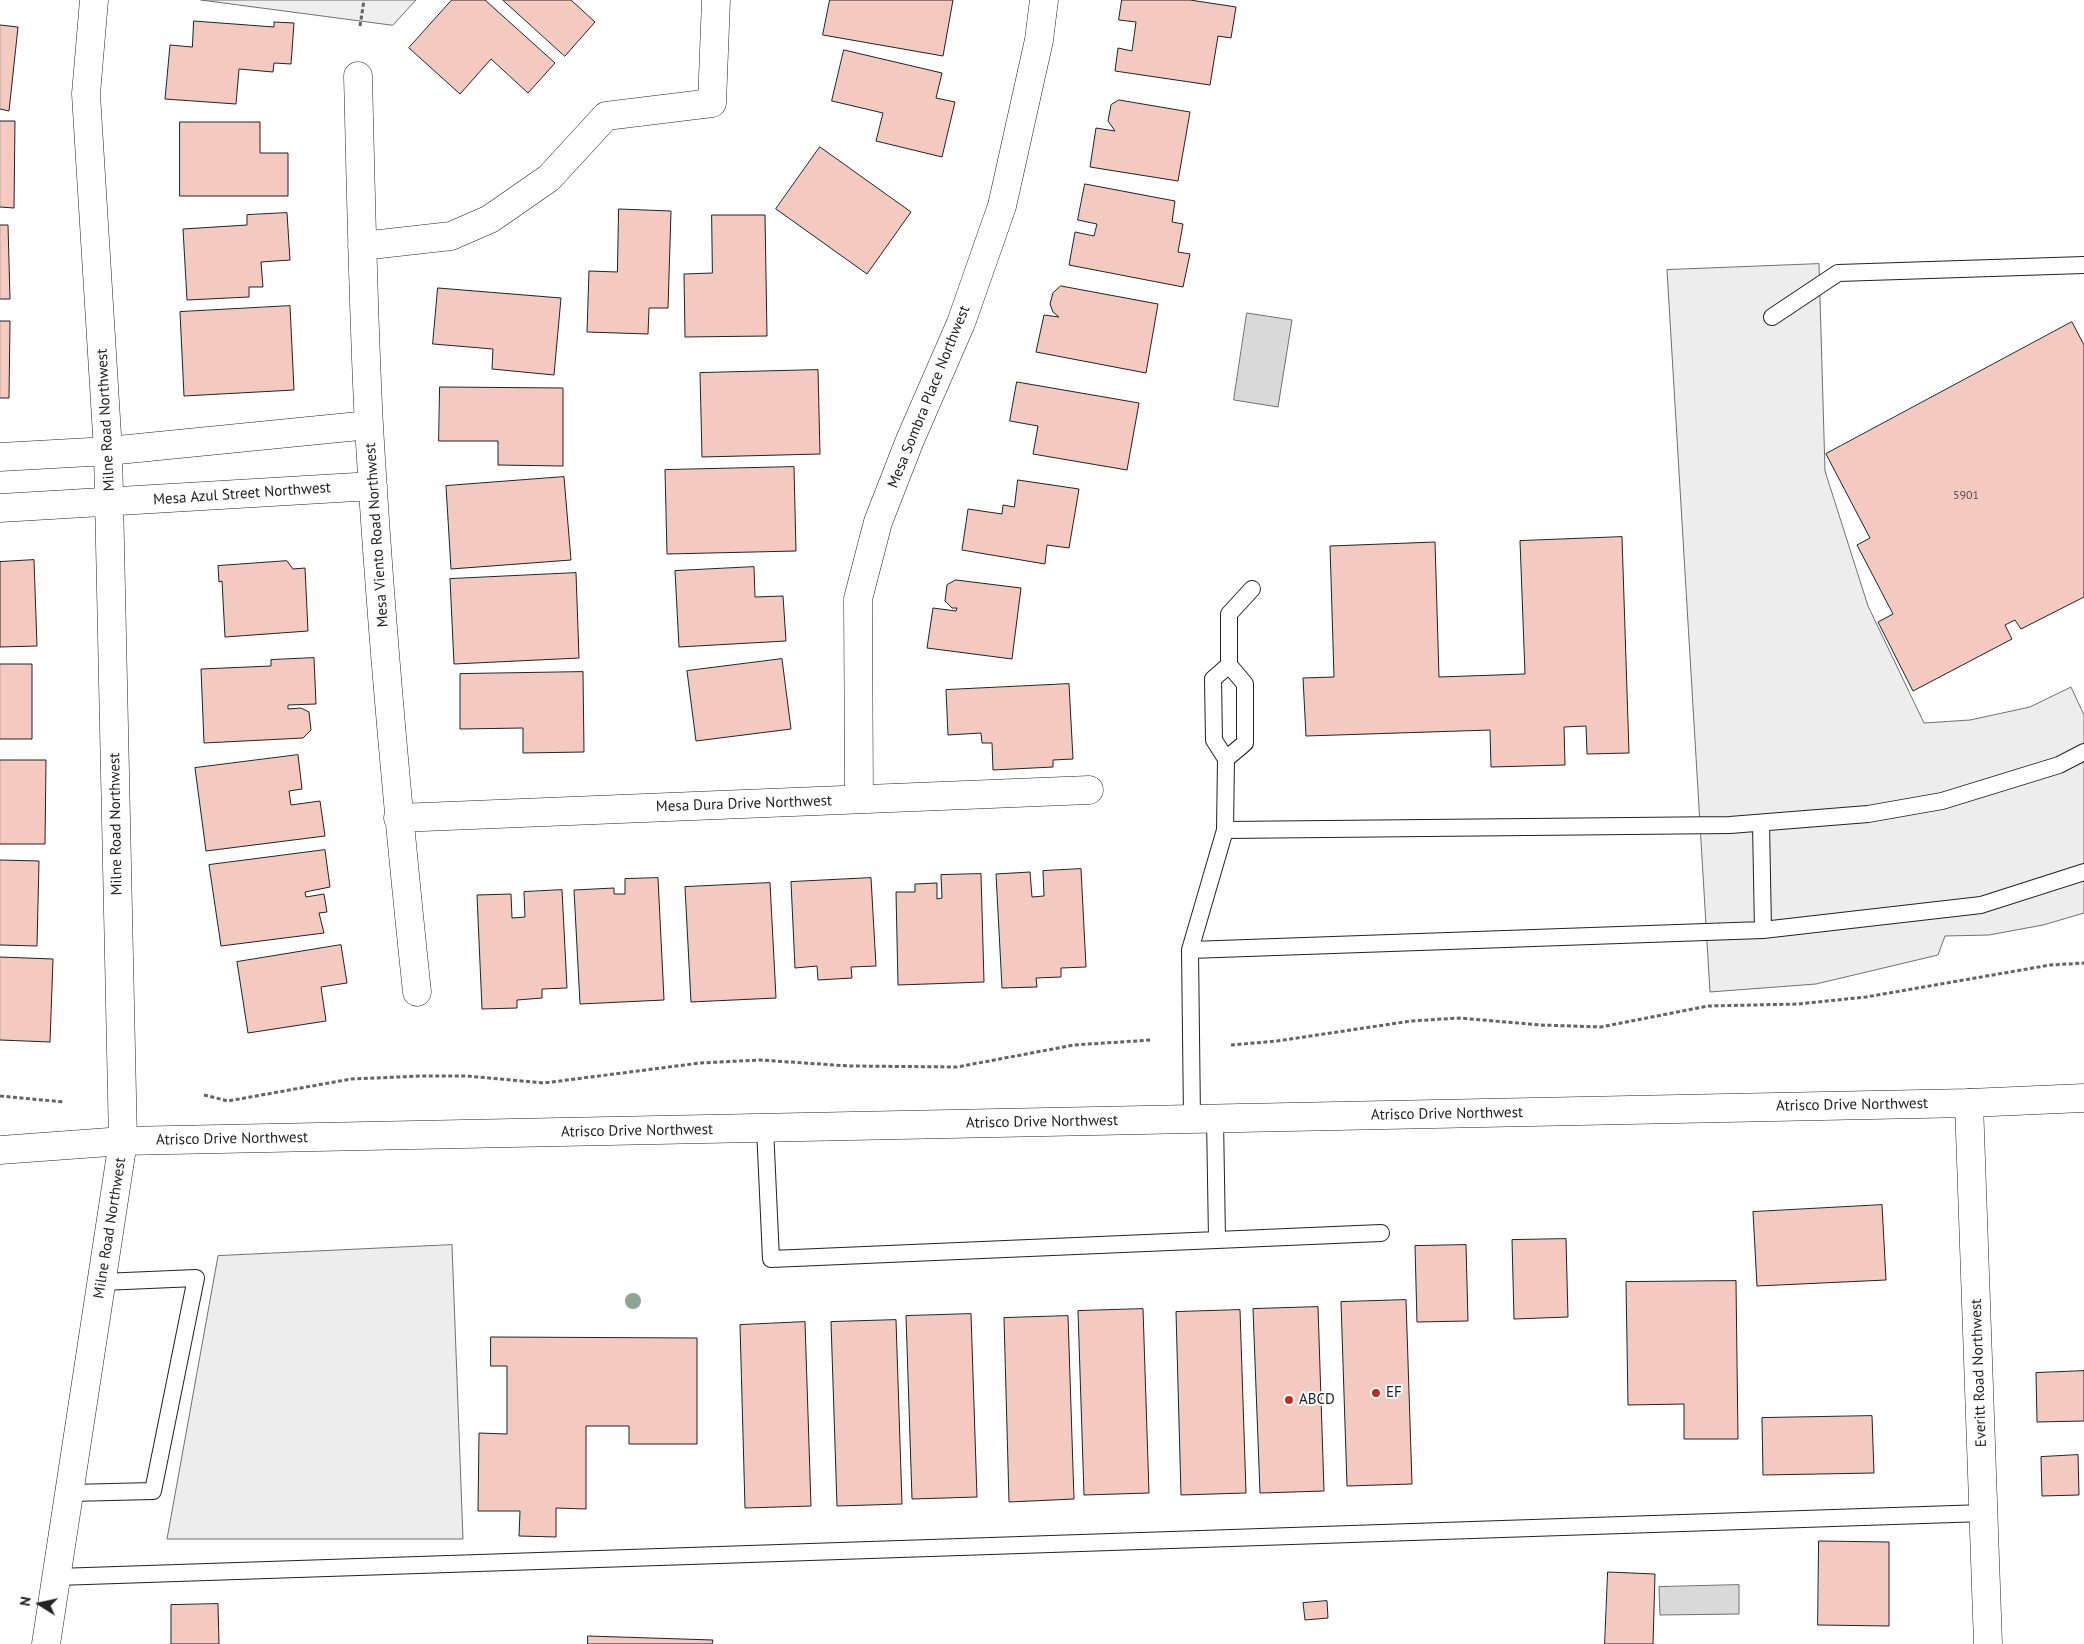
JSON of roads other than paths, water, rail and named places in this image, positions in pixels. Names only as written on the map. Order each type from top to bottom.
[{"type":"street","name":"Milne Road Northwest","points":[[46,1644],[123,1142],[110,502],[86,94],[94,0]]},
{"type":"street","points":[[362,246],[451,236],[490,219],[549,178],[606,116],[712,103],[716,0]]},
{"type":"street","name":"Mesa Sombra Place Northwest","points":[[859,799],[858,599],[878,522],[910,440],[961,323],[1002,206],[1039,40],[1044,0]]},
{"type":"street","name":"Mesa Viento Road Northwest","points":[[358,76],[369,425],[398,818],[417,992]]},
{"type":"street","points":[[0,457],[108,451],[369,425]]},
{"type":"street","name":"Mesa Azul Street Northwest","points":[[0,508],[373,486]]},
{"type":"street","name":"Mesa Dura Drive Northwest","points":[[398,818],[1089,790]]},
{"type":"street","name":"Atrisco Drive Northwest","points":[[0,1150],[123,1142],[1969,1103],[2084,1098]]},
{"type":"street","name":"Everitt Road Northwest","points":[[1969,1103],[1988,1644]]},
{"type":"lane","points":[[1772,317],[1838,273],[2084,265]]},
{"type":"lane","points":[[1226,759],[1245,743],[1245,684],[1229,665],[1229,614],[1252,588]]},
{"type":"lane","points":[[1218,1239],[1203,1119],[1190,950],[1225,830],[1226,759],[1214,740],[1213,679],[1229,665]]},
{"type":"lane","points":[[1225,830],[1706,826],[1868,814],[1942,801],[2059,765],[2084,752]]},
{"type":"lane","points":[[1760,823],[1763,930]]},
{"type":"lane","points":[[1190,950],[1763,930],[1981,905],[2084,872]]},
{"type":"lane","points":[[766,1128],[771,1259],[1381,1233]]},
{"type":"lane","points":[[70,1494],[153,1491],[196,1278],[102,1282]]},
{"type":"lane","points":[[57,1576],[1984,1513]]},
{"type":"place","name":"EF","points":[[1376,1393]]},
{"type":"place","name":"ABCD","points":[[1289,1400]]}]
